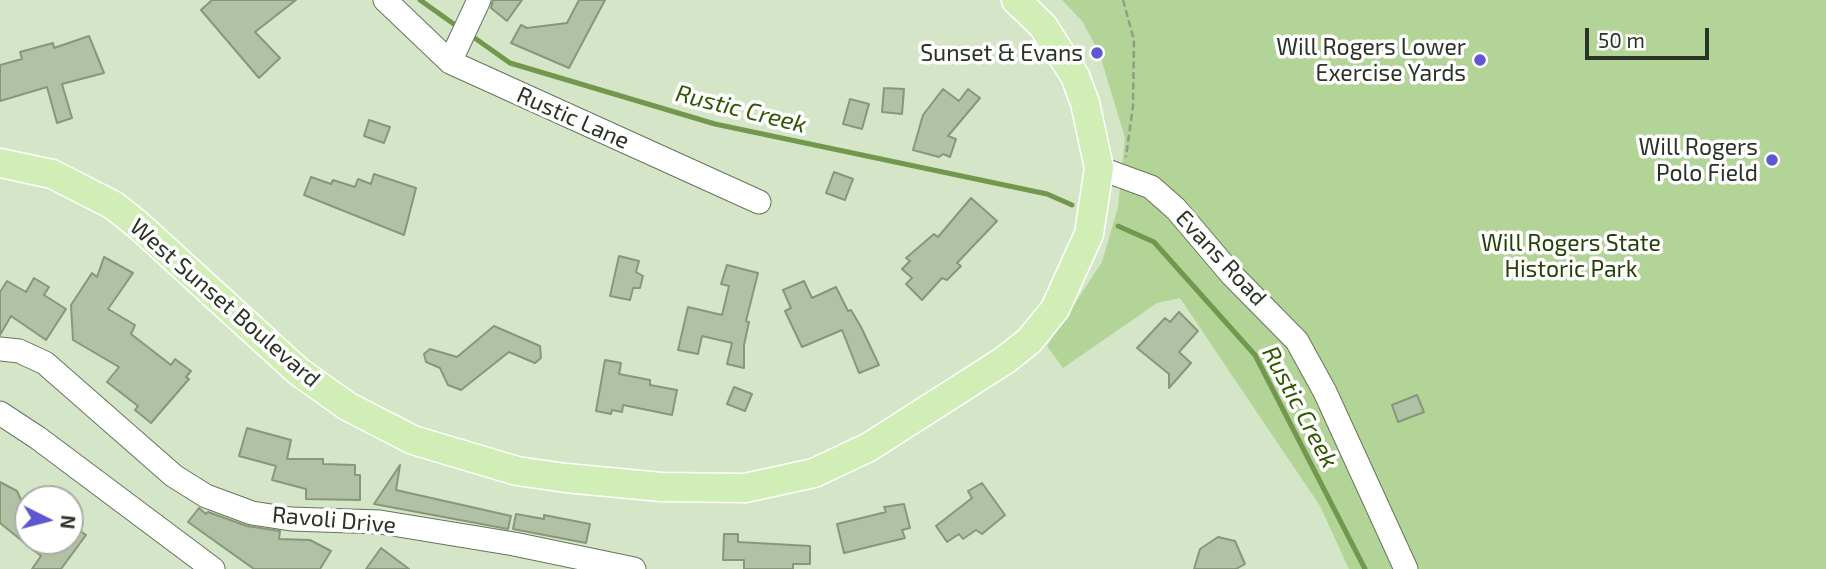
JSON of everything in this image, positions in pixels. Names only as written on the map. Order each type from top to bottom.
[{"type":"main road","name":"West Sunset Boulevard","points":[[0,163],[52,174],[113,205],[138,224],[298,371],[348,406],[413,440],[517,471],[566,478],[704,489],[745,488],[814,473],[869,447],[968,385],[1029,341],[1055,309],[1081,257],[1112,168],[1075,76],[1043,26],[1016,0]]},
{"type":"street","name":"Rustic Lane","points":[[385,0],[450,62],[759,202]]},
{"type":"street","points":[[450,62],[469,20]]},
{"type":"street","name":"Evans Road","points":[[1112,168],[1151,187],[1176,209],[1232,275],[1297,341],[1325,392],[1406,569]]},
{"type":"street","name":"Ravoli Drive","points":[[0,349],[19,351],[45,363],[174,476],[206,496],[252,513],[291,519],[380,522],[514,544],[634,569]]},
{"type":"street","points":[[0,413],[38,438],[213,569]]},
{"type":"path","points":[[1112,168],[1133,106],[1134,40],[1123,0]]},
{"type":"green space","name":"Will Rogers State Historic Park","points":[[1062,0],[1826,0],[1826,569],[1349,569],[1320,506],[1180,298],[1157,303],[1063,368],[1047,346],[1102,262],[1118,207],[1125,138],[1099,52],[1082,21]]},
{"type":"building","points":[[212,0],[296,0],[255,32],[280,58],[259,78],[201,10]]},
{"type":"building","points":[[493,0],[522,0],[507,21],[491,8]]},
{"type":"building","points":[[579,0],[605,0],[569,68],[511,43],[521,25],[527,28],[567,23]]},
{"type":"building","points":[[89,36],[104,73],[62,84],[72,118],[57,123],[47,87],[0,101],[0,65],[22,59],[20,52],[53,43],[54,48]]},
{"type":"building","points":[[884,88],[904,89],[902,114],[882,112]]},
{"type":"building","points":[[943,89],[959,101],[968,89],[980,98],[948,136],[956,139],[950,157],[913,150],[923,115]]},
{"type":"building","points":[[850,99],[869,104],[862,129],[843,124]]},
{"type":"building","points":[[369,120],[390,127],[384,143],[364,136]]},
{"type":"building","points":[[834,172],[853,179],[845,200],[826,193]]},
{"type":"building","points":[[374,174],[416,188],[404,235],[304,195],[311,177],[331,184],[333,180],[355,187],[358,179],[371,184]]},
{"type":"building","points":[[971,198],[997,221],[957,263],[961,266],[947,280],[942,278],[922,300],[906,284],[912,278],[902,269],[910,261],[906,258],[934,234],[938,237]]},
{"type":"building","points":[[619,256],[639,261],[636,272],[643,276],[640,288],[633,288],[630,300],[610,296]]},
{"type":"building","points":[[104,257],[133,273],[108,309],[135,325],[131,334],[171,365],[175,359],[191,371],[186,377],[189,379],[151,423],[135,410],[138,406],[107,382],[119,367],[73,340],[71,305],[92,273],[97,277]]},
{"type":"building","points":[[727,265],[758,273],[746,321],[749,322],[744,345],[744,368],[727,364],[732,343],[702,336],[698,354],[678,350],[688,307],[722,315],[729,286],[721,284]]},
{"type":"building","points":[[34,278],[49,287],[44,295],[66,309],[46,340],[11,316],[0,335],[0,292],[7,281],[26,292]]},
{"type":"building","points":[[804,281],[812,298],[836,287],[848,311],[851,310],[861,327],[879,365],[859,373],[842,330],[802,347],[785,311],[791,308],[783,290]]},
{"type":"building","points":[[1179,312],[1198,331],[1179,352],[1191,363],[1169,388],[1169,374],[1137,348],[1165,318],[1170,322]]},
{"type":"building","points":[[494,326],[540,346],[541,358],[535,363],[509,352],[461,390],[448,385],[440,368],[426,362],[424,354],[430,349],[457,357]]},
{"type":"building","points":[[605,360],[621,363],[619,374],[650,380],[650,385],[677,390],[672,415],[623,405],[622,412],[612,410],[611,414],[596,411]]},
{"type":"building","points":[[734,387],[752,394],[745,411],[727,404]]},
{"type":"building","points":[[1417,395],[1424,412],[1398,422],[1392,405]]},
{"type":"building","points":[[247,428],[291,440],[287,459],[323,459],[323,464],[355,465],[355,475],[360,475],[360,500],[306,499],[306,489],[272,480],[276,466],[239,456]]},
{"type":"building","points":[[400,465],[396,490],[511,516],[508,529],[374,504]]},
{"type":"building","points":[[0,482],[14,489],[14,534],[0,523]]},
{"type":"building","points":[[982,483],[1005,515],[982,534],[976,530],[963,539],[959,534],[947,542],[936,526],[972,498],[968,491]]},
{"type":"building","points":[[904,504],[910,528],[902,530],[905,538],[844,553],[837,524],[886,512],[884,507]]},
{"type":"building","points":[[199,508],[206,514],[208,512],[247,526],[280,531],[279,539],[310,540],[331,551],[320,569],[254,569],[188,522]]},
{"type":"building","points":[[516,514],[544,519],[544,515],[590,524],[586,543],[513,529]]},
{"type":"building","points":[[724,534],[738,534],[738,542],[810,546],[810,564],[793,564],[793,569],[744,569],[744,560],[723,560]]},
{"type":"building","points":[[1218,537],[1235,541],[1245,564],[1236,569],[1194,569],[1200,549]]},
{"type":"building","points":[[381,548],[409,569],[366,569]]},
{"type":"building","points":[[71,555],[61,569],[32,569],[41,556]]},
{"type":"waterway","name":"Rustic Creek","points":[[420,0],[458,27]]},
{"type":"waterway","name":"Rustic Creek","points":[[469,34],[510,63],[715,124],[1047,194],[1072,205]]},
{"type":"waterway","name":"Rustic Creek","points":[[1118,226],[1154,242],[1255,355],[1365,569]]},
{"type":"place","name":"Sunset & Evans","points":[[1097,53]]},
{"type":"place","name":"Will Rogers Lower Exercise Yards","points":[[1480,60]]},
{"type":"place","name":"Will Rogers Polo Field","points":[[1772,160]]}]
